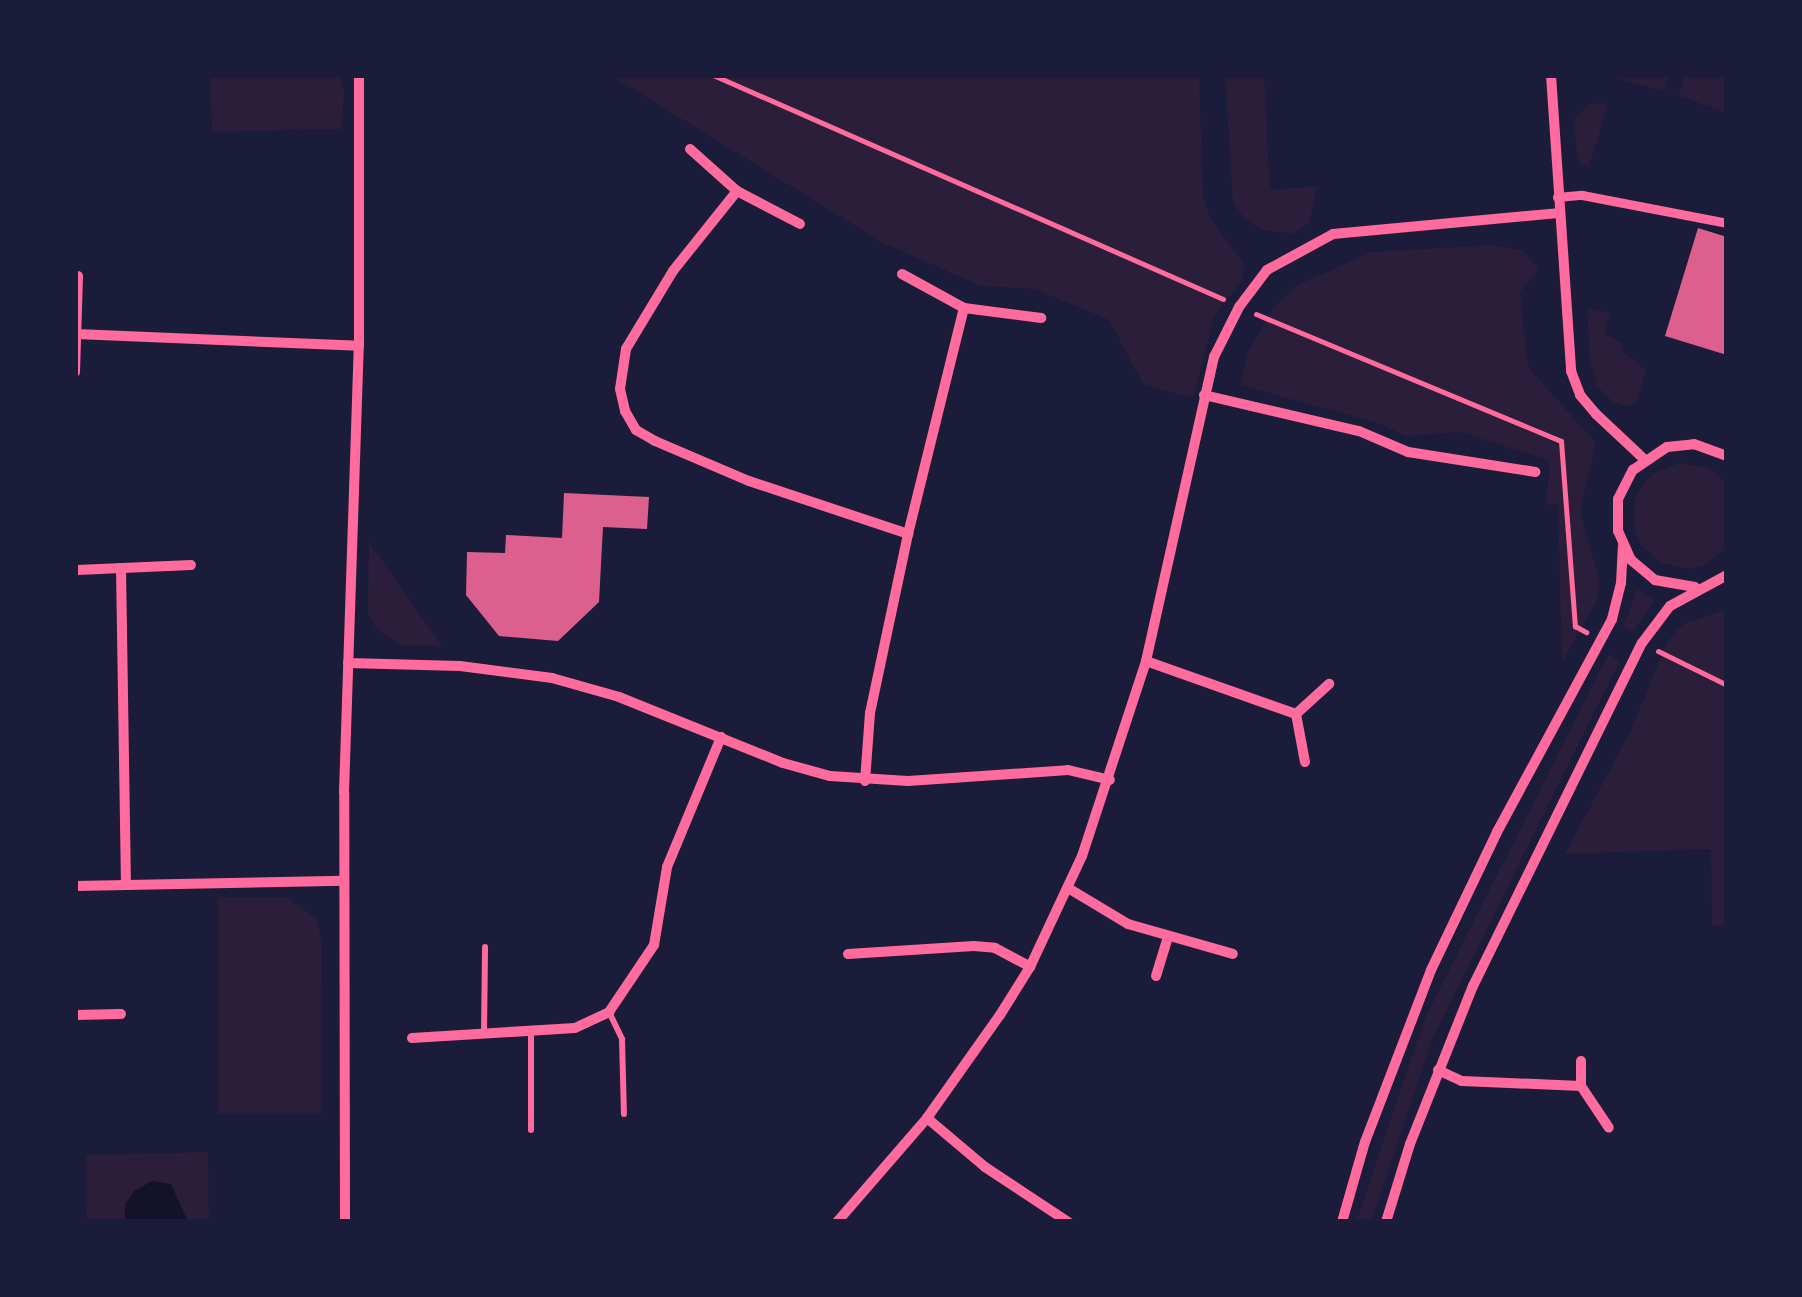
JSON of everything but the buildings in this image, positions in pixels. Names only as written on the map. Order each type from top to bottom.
[{"type":"street","points":[[345,1222],[344,882],[359,346],[359,75]]},
{"type":"street","points":[[1551,75],[1571,371],[1580,395],[1644,459]]},
{"type":"street","points":[[690,149],[737,191],[800,224]]},
{"type":"street","points":[[737,191],[672,271],[626,349],[620,389],[625,411],[636,430],[655,442],[749,481],[908,534]]},
{"type":"street","points":[[1557,197],[1582,196],[1727,223]]},
{"type":"street","points":[[837,1222],[927,1118],[1030,967],[1068,888],[1110,780],[1146,661],[1204,395],[1224,333],[1239,307],[1268,270],[1333,234],[1558,213]]},
{"type":"street","points":[[902,274],[964,308],[1041,318]]},
{"type":"street","points":[[75,372],[78,276]]},
{"type":"street","points":[[865,780],[870,713],[908,534],[964,308]]},
{"type":"street","points":[[76,334],[359,346]]},
{"type":"street","points":[[1204,395],[1360,431],[1408,452],[1535,472]]},
{"type":"street","points":[[1342,1222],[1392,1066],[1431,970],[1506,815],[1612,619],[1621,583],[1623,546],[1616,515],[1624,484],[1644,459],[1680,444],[1708,447],[1727,456]]},
{"type":"street","points":[[1623,546],[1642,571],[1655,580],[1686,588],[1701,586]]},
{"type":"street","points":[[78,570],[191,564]]},
{"type":"street","points":[[120,568],[126,884]]},
{"type":"street","points":[[1386,1222],[1438,1070],[1481,970],[1642,643],[1670,606],[1701,586],[1727,576]]},
{"type":"street","points":[[1146,661],[1296,714]]},
{"type":"street","points":[[348,664],[518,670],[584,685],[783,763],[865,780],[1068,770],[1110,780]]},
{"type":"street","points":[[1296,714],[1329,684]]},
{"type":"street","points":[[1296,714],[1305,762]]},
{"type":"street","points":[[412,1038],[575,1028],[610,1012],[635,980],[654,945],[667,867],[721,737]]},
{"type":"street","points":[[75,886],[344,882]]},
{"type":"street","points":[[1068,888],[1128,924],[1233,954]]},
{"type":"street","points":[[1156,976],[1168,937]]},
{"type":"street","points":[[848,954],[974,946],[996,948],[1030,967]]},
{"type":"street","points":[[75,1015],[121,1014]]},
{"type":"street","points":[[1581,1061],[1580,1086],[1608,1128]]},
{"type":"street","points":[[1438,1070],[1462,1080],[1580,1086]]},
{"type":"street","points":[[927,1118],[998,1177],[1068,1222]]},
{"type":"lane","points":[[484,1034],[485,947]]},
{"type":"lane","points":[[610,1012],[622,1039],[624,1114]]},
{"type":"lane","points":[[530,1033],[530,1130]]},
{"type":"path","points":[[713,75],[1239,307]]},
{"type":"shaded area","points":[[210,75],[339,75],[344,90],[342,129],[212,132]]},
{"type":"shaded area","points":[[611,75],[1199,75],[1203,197],[1209,216],[1245,266],[1241,281],[1214,317],[1193,398],[1144,385],[1109,320],[1034,289],[981,286],[883,243]]},
{"type":"shaded area","points":[[1225,75],[1264,75],[1270,190],[1317,186],[1309,223],[1293,234],[1263,230],[1245,219],[1233,203]]},
{"type":"shaded area","points":[[1604,75],[1669,75],[1664,91]]},
{"type":"shaded area","points":[[1685,75],[1727,75],[1727,113],[1679,96]]},
{"type":"shaded area","points":[[1592,103],[1608,104],[1589,166],[1578,163],[1574,119]]},
{"type":"shaded area","points":[[1492,245],[1522,250],[1539,269],[1520,292],[1528,367],[1596,443],[1580,512],[1599,578],[1598,598],[1562,662],[1558,505],[1546,504],[1550,461],[1461,432],[1407,436],[1374,422],[1240,385],[1248,352],[1273,309],[1298,285],[1371,252]]},
{"type":"shaded area","points":[[1587,307],[1610,314],[1604,334],[1623,344],[1622,351],[1646,370],[1637,403],[1626,406],[1613,402],[1597,386],[1590,362]]},
{"type":"shaded area","points":[[1680,463],[1709,468],[1727,483],[1727,547],[1705,565],[1691,569],[1661,563],[1639,543],[1634,529],[1635,499],[1642,485],[1652,474]]},
{"type":"shaded area","points":[[369,542],[442,646],[401,645],[376,629],[368,613]]},
{"type":"shaded area","points":[[1637,589],[1655,600],[1633,631],[1623,627]]},
{"type":"shaded area","points":[[1727,609],[1727,925],[1712,925],[1711,849],[1565,854],[1632,728],[1667,642],[1682,625]]},
{"type":"shaded area","points":[[1608,655],[1620,660],[1432,1040],[1371,1222],[1356,1222],[1426,1016]]},
{"type":"shaded area","points":[[218,897],[286,897],[315,917],[321,938],[322,1114],[218,1114]]},
{"type":"shaded area","points":[[208,1152],[209,1222],[87,1222],[86,1155]]},
{"type":"shaded area","points":[[152,1181],[171,1184],[188,1222],[125,1222],[125,1205],[134,1191]]}]
